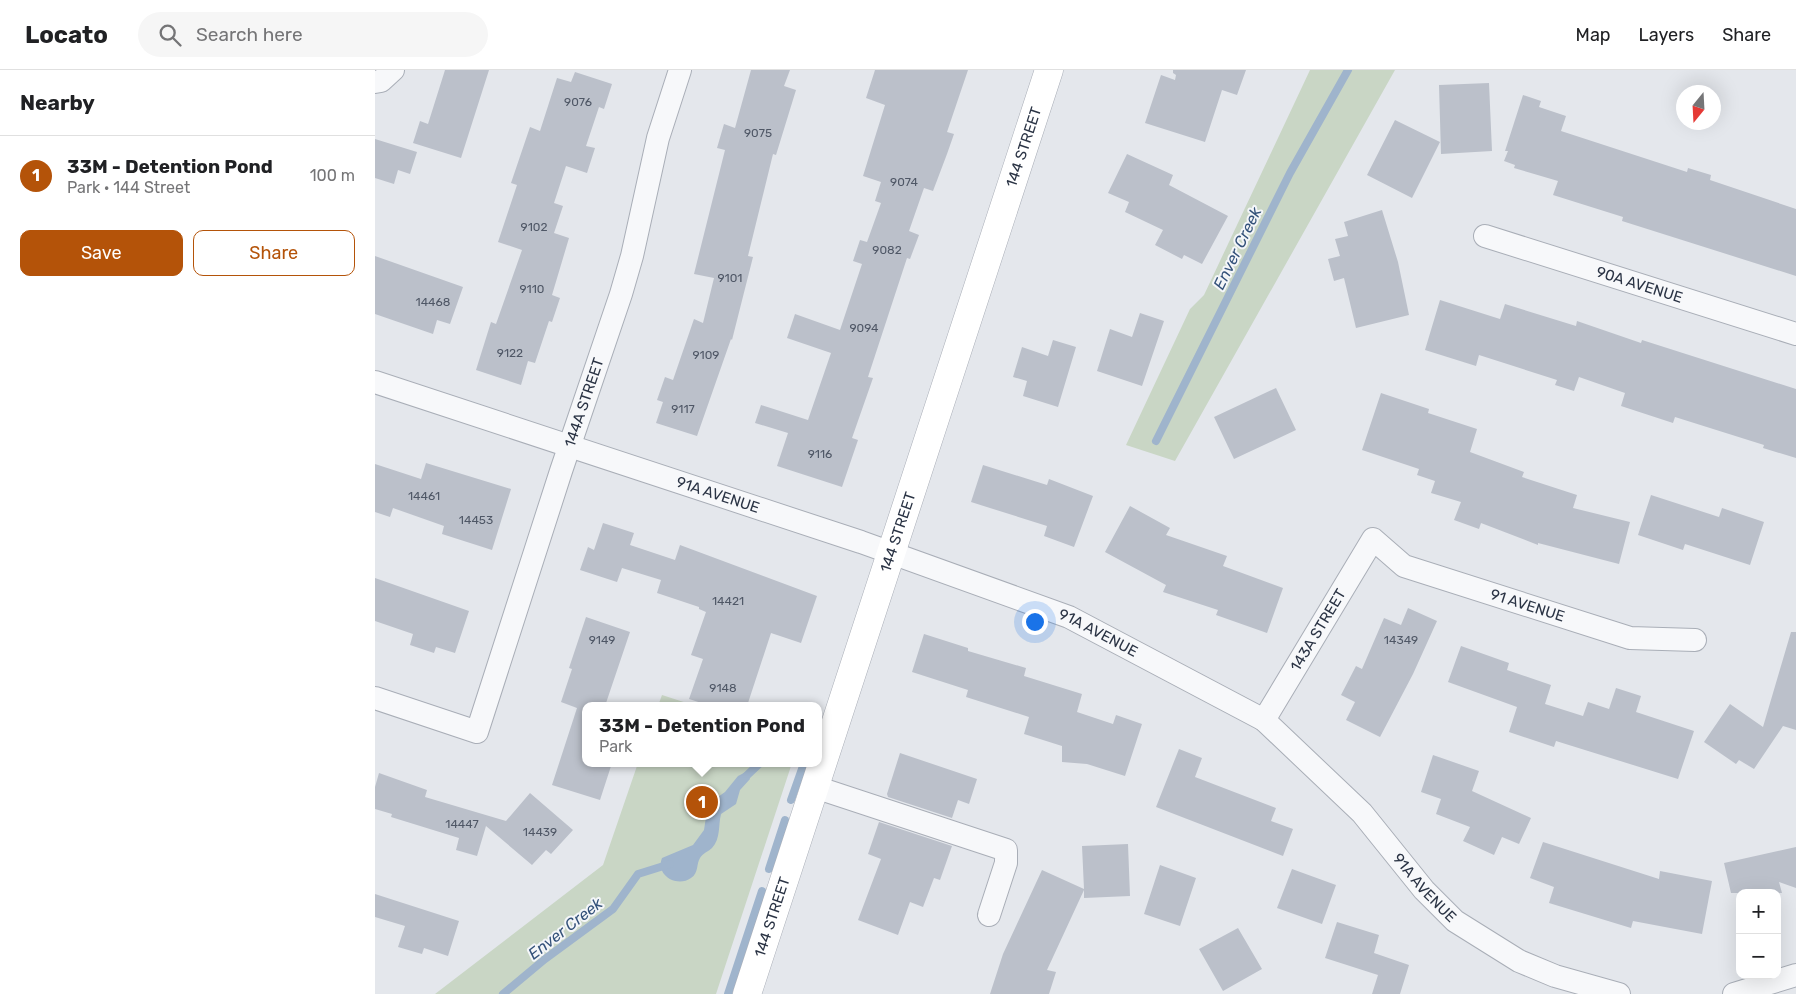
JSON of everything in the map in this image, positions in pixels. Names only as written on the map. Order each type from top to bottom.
[{"type":"main road","name":"144 STREET","points":[[822,764],[1049,70]]},
{"type":"main road","name":"144 STREET","points":[[747,994],[821,767]]},
{"type":"street","points":[[375,82],[385,78],[393,70]]},
{"type":"street","name":"144A STREET","points":[[375,698],[477,732],[569,447],[621,294],[658,138],[680,70]]},
{"type":"street","name":"90A AVENUE","points":[[1485,236],[1796,334]]},
{"type":"street","name":"91A AVENUE","points":[[375,382],[891,552],[1069,616],[1263,720],[1363,813],[1423,890],[1455,921],[1519,961],[1555,976],[1619,994]]},
{"type":"street","name":"91 AVENUE","points":[[1373,539],[1405,566],[1630,638],[1695,640]]},
{"type":"street","name":"143A STREET","points":[[1263,720],[1373,539]]},
{"type":"street","points":[[815,786],[1006,850],[1006,864],[989,915]]},
{"type":"street","points":[[1734,994],[1796,975]]},
{"type":"green space","points":[[1310,70],[1395,70],[1175,461],[1126,445],[1190,309],[1204,295]]},
{"type":"green space","points":[[662,695],[684,702],[659,702]]},
{"type":"green space","points":[[637,767],[791,767],[716,994],[435,994],[603,865]]},
{"type":"water","points":[[746,772],[750,779],[740,790],[736,804],[721,814],[717,840],[712,848],[700,858],[694,876],[685,881],[674,881],[669,878],[662,870],[662,858],[693,845],[704,830],[708,804],[725,792],[738,776]]},
{"type":"building","points":[[445,70],[489,70],[461,158],[413,143],[420,121],[428,124]]},
{"type":"building","points":[[751,70],[790,70],[784,86],[796,90],[776,155],[773,154],[748,256],[753,257],[732,340],[697,436],[656,423],[663,402],[657,400],[665,377],[673,380],[694,319],[703,323],[714,278],[694,274],[725,150],[717,148],[724,124],[735,128]]},
{"type":"building","points":[[875,70],[968,70],[947,132],[954,134],[947,154],[933,191],[924,188],[909,231],[919,235],[910,259],[907,258],[868,377],[873,378],[852,438],[858,440],[842,487],[777,466],[788,433],[755,423],[761,405],[808,420],[831,353],[787,338],[795,314],[840,330],[862,264],[853,261],[860,240],[867,242],[881,203],[875,201],[881,182],[863,176],[885,105],[866,98]]},
{"type":"building","points":[[1173,70],[1246,70],[1237,95],[1222,90],[1205,142],[1145,123],[1161,75],[1175,80],[1176,75],[1173,73]]},
{"type":"building","points":[[575,72],[612,84],[604,109],[599,107],[586,146],[595,148],[587,173],[566,166],[554,203],[563,206],[554,233],[569,238],[552,295],[560,298],[552,322],[549,321],[535,363],[528,361],[521,385],[476,370],[491,322],[496,324],[522,250],[498,242],[517,185],[511,183],[530,127],[540,131],[557,78],[571,82]]},
{"type":"building","points":[[1489,83],[1492,151],[1441,154],[1439,85]]},
{"type":"building","points":[[1523,95],[1541,101],[1539,107],[1566,116],[1561,131],[1687,172],[1688,168],[1711,175],[1710,180],[1796,209],[1796,276],[1622,221],[1623,217],[1553,195],[1558,181],[1514,168],[1515,165],[1504,161],[1508,151],[1505,151]]},
{"type":"building","points":[[1395,120],[1440,142],[1412,198],[1367,175]]},
{"type":"building","points":[[375,139],[417,152],[410,174],[398,170],[394,184],[375,178]]},
{"type":"building","points":[[1127,154],[1173,175],[1169,185],[1228,216],[1202,264],[1184,255],[1182,259],[1155,245],[1163,230],[1125,212],[1129,202],[1108,193]]},
{"type":"building","points":[[1382,210],[1398,262],[1409,315],[1356,328],[1344,278],[1334,281],[1328,259],[1340,256],[1335,239],[1348,236],[1344,222]]},
{"type":"building","points":[[375,256],[463,287],[450,324],[437,320],[433,334],[375,314]]},
{"type":"building","points":[[1440,300],[1500,319],[1505,304],[1576,326],[1577,321],[1641,343],[1642,340],[1796,389],[1796,458],[1763,448],[1764,445],[1675,417],[1673,423],[1621,406],[1625,393],[1579,377],[1574,391],[1555,385],[1557,380],[1479,355],[1476,366],[1425,350]]},
{"type":"building","points":[[1140,313],[1164,321],[1142,386],[1097,371],[1110,329],[1132,337]]},
{"type":"building","points":[[1053,340],[1076,347],[1058,407],[1023,396],[1027,381],[1013,377],[1022,347],[1048,356]]},
{"type":"building","points":[[1276,388],[1296,430],[1234,459],[1214,417]]},
{"type":"building","points":[[1381,393],[1429,409],[1428,413],[1477,429],[1470,452],[1524,472],[1522,477],[1577,495],[1573,508],[1630,522],[1619,564],[1538,543],[1538,545],[1481,523],[1479,529],[1454,520],[1461,502],[1431,493],[1435,481],[1417,475],[1419,469],[1362,450]]},
{"type":"building","points":[[426,463],[511,489],[492,550],[442,534],[444,526],[393,508],[390,517],[375,512],[375,464],[421,479]]},
{"type":"building","points":[[983,465],[1047,485],[1049,479],[1093,496],[1074,547],[1044,536],[1047,526],[971,502]]},
{"type":"building","points":[[1651,495],[1719,517],[1722,508],[1764,522],[1750,565],[1685,544],[1683,550],[1638,535]]},
{"type":"building","points":[[1130,506],[1170,528],[1166,535],[1227,556],[1223,566],[1283,588],[1267,633],[1216,615],[1218,610],[1163,592],[1166,585],[1105,552]]},
{"type":"building","points":[[603,523],[634,533],[630,545],[675,560],[680,545],[817,596],[801,643],[771,633],[748,702],[698,702],[689,699],[703,659],[691,655],[706,612],[699,609],[699,607],[657,593],[661,580],[622,568],[617,582],[580,570],[588,547],[594,550]]},
{"type":"building","points":[[375,578],[469,611],[455,653],[436,647],[434,653],[410,645],[413,634],[375,621]]},
{"type":"building","points":[[1408,608],[1437,621],[1413,674],[1380,737],[1346,720],[1355,702],[1341,695],[1356,666],[1362,669],[1384,618],[1401,625]]},
{"type":"building","points":[[586,617],[630,632],[606,702],[582,702],[582,767],[611,767],[600,800],[552,785],[577,708],[561,702],[572,669],[569,668]]},
{"type":"building","points":[[1791,632],[1796,632],[1796,730],[1783,726],[1754,769],[1739,760],[1736,764],[1704,742],[1730,704],[1763,727]]},
{"type":"building","points":[[924,634],[968,648],[968,651],[1026,668],[1024,676],[1082,694],[1077,712],[1113,724],[1116,715],[1142,724],[1125,776],[1087,764],[1062,762],[1062,746],[1024,734],[1029,717],[966,697],[968,690],[912,672]]},
{"type":"building","points":[[1461,646],[1509,663],[1507,670],[1551,685],[1545,704],[1583,716],[1588,702],[1609,709],[1616,688],[1641,696],[1636,712],[1694,731],[1678,779],[1556,741],[1554,747],[1509,732],[1517,707],[1448,682]]},
{"type":"building","points":[[1179,749],[1202,758],[1195,777],[1276,808],[1271,821],[1293,829],[1283,856],[1156,807]]},
{"type":"building","points":[[900,753],[977,779],[969,804],[958,800],[952,818],[888,797],[887,794]]},
{"type":"building","points":[[1433,755],[1479,771],[1472,791],[1531,818],[1519,844],[1502,837],[1494,855],[1463,841],[1470,827],[1436,814],[1441,799],[1421,792]]},
{"type":"building","points":[[379,773],[427,790],[425,797],[506,821],[530,793],[573,830],[551,854],[546,850],[532,865],[486,826],[477,856],[456,850],[459,838],[391,817],[392,814],[375,809],[375,787]]},
{"type":"building","points":[[879,822],[952,846],[940,880],[934,878],[923,907],[910,902],[898,935],[858,920],[881,859],[868,854]]},
{"type":"building","points":[[1543,842],[1659,879],[1660,871],[1712,881],[1702,934],[1633,921],[1631,928],[1549,903],[1554,887],[1530,878]]},
{"type":"building","points":[[1128,844],[1130,896],[1084,898],[1084,890],[1047,970],[1056,972],[1049,994],[990,994],[1003,954],[1042,870],[1084,889],[1082,846]]},
{"type":"building","points":[[1796,847],[1796,888],[1779,882],[1781,889],[1736,889],[1736,893],[1731,893],[1724,863]]},
{"type":"building","points":[[1160,865],[1196,878],[1180,926],[1144,914]]},
{"type":"building","points":[[1292,869],[1336,885],[1322,924],[1277,908]]},
{"type":"building","points":[[375,894],[459,921],[448,956],[424,948],[422,954],[398,947],[405,926],[375,917]]},
{"type":"building","points":[[1337,922],[1379,935],[1374,953],[1409,965],[1400,994],[1372,994],[1378,975],[1325,958]]},
{"type":"building","points":[[1238,928],[1262,969],[1223,991],[1199,949]]},
{"type":"waterway","name":"Enver Creek","points":[[1156,441],[1290,173],[1348,70]]},
{"type":"waterway","name":"Enver Creek","points":[[742,780],[756,767]]},
{"type":"waterway","points":[[791,800],[803,767]]},
{"type":"waterway","points":[[769,869],[785,820]]},
{"type":"waterway","name":"Enver Creek","points":[[503,994],[545,959],[613,909],[638,874],[670,864]]},
{"type":"waterway","points":[[728,994],[762,891]]},
{"type":"place","name":"33M - Detention Pond","points":[[702,802]]}]
